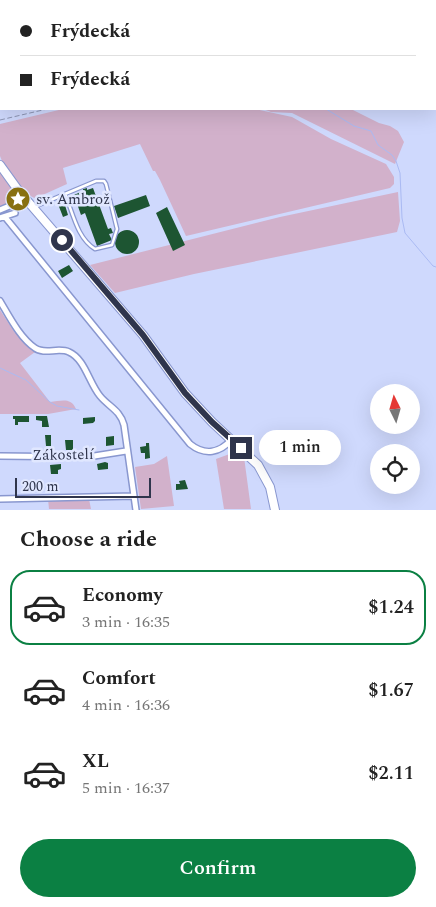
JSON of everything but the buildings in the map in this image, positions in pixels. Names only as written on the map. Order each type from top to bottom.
[{"type":"street","points":[[0,165],[33,208],[143,335],[185,393],[212,422],[258,465],[265,475],[273,495],[275,510]]},
{"type":"street","points":[[0,210],[26,199]]},
{"type":"street","points":[[15,213],[3,217],[190,444],[201,450],[213,452],[225,447],[232,439]]},
{"type":"street","points":[[0,302],[24,337],[35,349],[41,351],[67,351],[78,358],[100,397],[120,414],[124,425],[126,450],[136,510]]},
{"type":"street","name":"Zákostelí","points":[[0,456],[88,457],[126,450]]},
{"type":"street","points":[[0,499],[134,496]]},
{"type":"lane","points":[[33,208],[65,194],[96,181],[104,181],[117,229],[112,245],[95,249],[88,244],[82,237],[65,194]]},
{"type":"path","points":[[0,120],[43,110]]},
{"type":"shaded area","points":[[59,110],[260,110],[292,117],[331,139],[386,164],[394,177],[394,184],[390,188],[186,236],[160,180],[155,171],[153,171],[140,144],[63,168],[67,184],[36,198],[32,197],[21,187],[2,161],[0,156],[0,124]]},
{"type":"shaded area","points":[[266,110],[353,110],[398,131],[404,142],[395,164],[292,113]]},
{"type":"shaded area","points":[[0,172],[21,199],[0,207]]},
{"type":"shaded area","points":[[398,192],[400,221],[397,232],[194,274],[115,293],[90,265],[280,217]]},
{"type":"shaded area","points":[[0,310],[15,333],[18,333],[35,352],[20,363],[50,402],[68,401],[76,409],[48,414],[0,414]]},
{"type":"shaded area","points":[[235,452],[244,457],[251,509],[224,509],[216,459]]},
{"type":"shaded area","points":[[167,456],[174,506],[141,509],[135,467],[154,464]]},
{"type":"shaded area","points":[[48,499],[89,499],[91,509],[49,509]]},
{"type":"waterway","points":[[328,110],[354,126],[371,131],[378,145],[392,155],[400,173],[402,218],[405,233],[433,266],[436,267]]},
{"type":"waterway","points":[[0,368],[26,380],[57,406],[79,410]]},
{"type":"place","name":"sv. Ambrož","points":[[18,199]]},
{"type":"route","points":[[62,240],[143,335],[185,393],[212,422],[241,448]]}]
